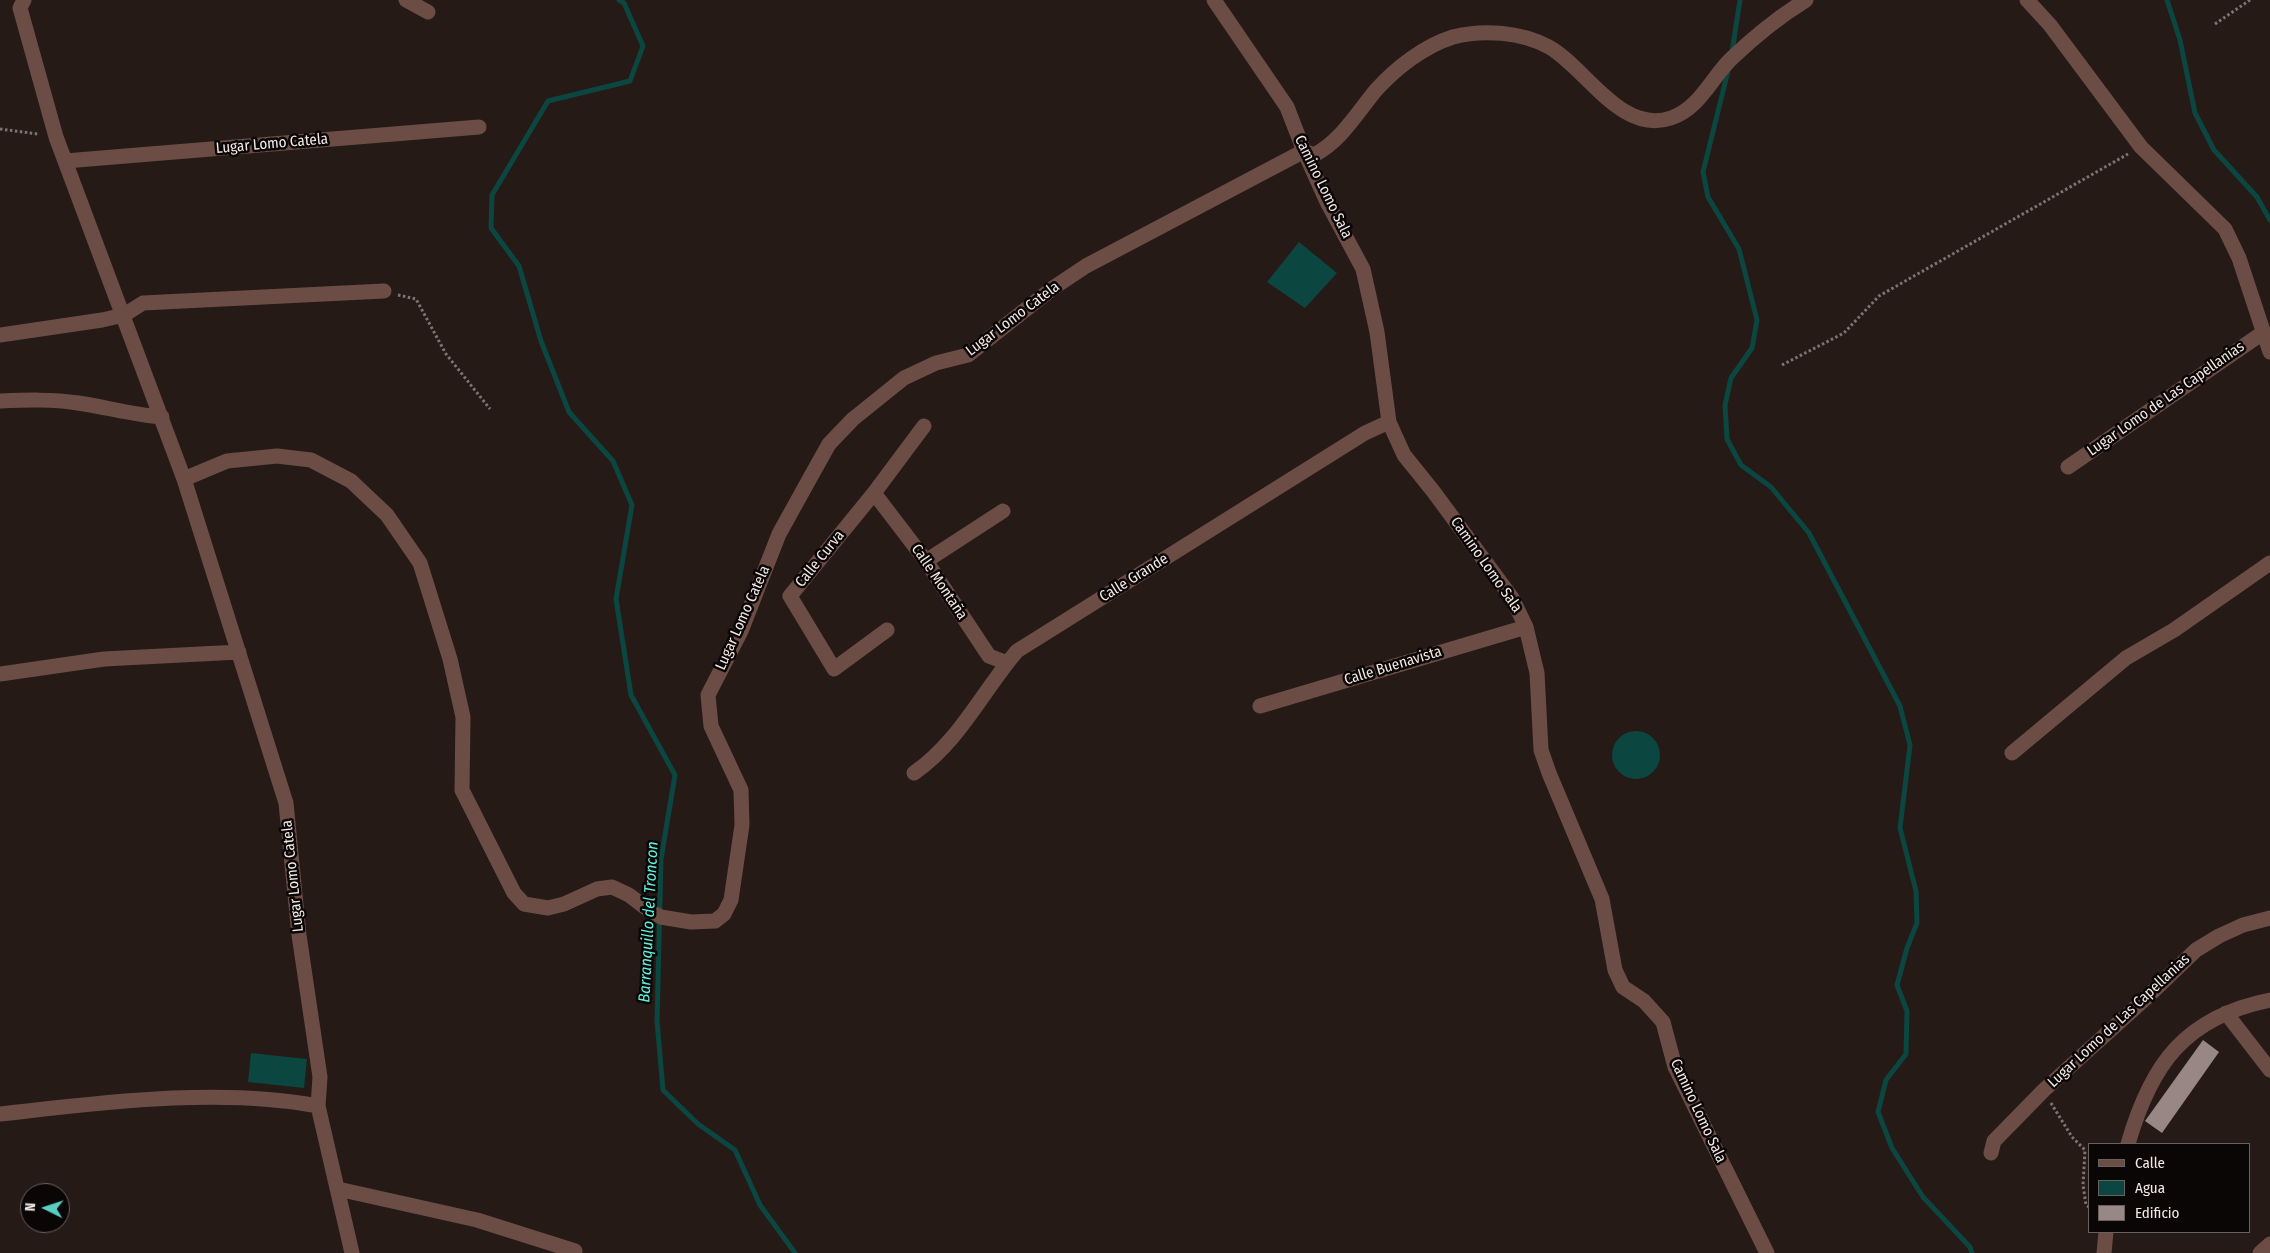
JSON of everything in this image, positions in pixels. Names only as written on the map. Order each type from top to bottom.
[{"type":"street","name":"Lugar Lomo Catela","points":[[24,0],[20,8],[56,137],[184,479],[286,803],[299,935],[320,1077],[318,1106],[352,1253]]},
{"type":"street","points":[[406,0],[428,12]]},
{"type":"street","name":"Camino Lomo Sala","points":[[1214,0],[1287,107],[1304,152],[1327,202],[1363,269],[1377,332],[1389,422],[1404,455],[1512,598],[1526,627],[1537,673],[1541,750],[1602,899],[1615,970],[1623,987],[1644,1001],[1663,1022],[1675,1067],[1767,1253]]},
{"type":"street","points":[[1304,152],[1314,154],[1327,148],[1353,120],[1377,89],[1401,67],[1425,50],[1454,37],[1485,33],[1511,34],[1550,48],[1621,110],[1629,114],[1648,120],[1671,118],[1685,111],[1706,91],[1731,59],[1775,21],[1806,0]]},
{"type":"street","name":"Lugar Lomo de Las Capellanias","points":[[2027,0],[2050,25],[2141,147],[2224,229],[2239,258],[2270,352]]},
{"type":"street","name":"Lugar Lomo Catela","points":[[65,161],[479,127]]},
{"type":"street","name":"Lugar Lomo Catela","points":[[184,479],[227,461],[277,456],[311,460],[352,481],[387,514],[420,563],[450,658],[463,717],[462,790],[514,893],[524,904],[548,908],[564,904],[597,888],[612,887],[629,895],[661,917],[691,922],[715,921],[724,914],[731,900],[742,825],[741,790],[711,726],[708,695],[741,631],[779,534],[829,444],[853,419],[904,378],[936,363],[968,355],[1053,288],[1086,266],[1304,152]]},
{"type":"street","points":[[0,335],[102,320],[124,315],[144,303],[384,291]]},
{"type":"street","name":"Lugar Lomo de Las Capellanias","points":[[2068,467],[2264,332]]},
{"type":"street","points":[[0,401],[37,399],[77,403],[138,416],[162,417]]},
{"type":"street","name":"Calle Grande","points":[[914,773],[930,762],[964,726],[1017,651],[1365,433],[1389,422]]},
{"type":"street","name":"Calle Curva","points":[[887,630],[834,669],[790,596],[874,493],[924,426]]},
{"type":"street","name":"Calle Montaña","points":[[874,493],[926,561],[989,656],[1007,663]]},
{"type":"street","points":[[926,561],[1003,511]]},
{"type":"street","points":[[2012,753],[2126,658],[2174,630],[2270,563]]},
{"type":"street","name":"Calle Buenavista","points":[[1260,706],[1526,627]]},
{"type":"street","points":[[0,674],[104,659],[239,652]]},
{"type":"street","name":"Lugar Lomo de Las Capellanias","points":[[1991,1154],[1994,1141],[2044,1090],[2146,999],[2196,950],[2219,936],[2243,925],[2270,918]]},
{"type":"street","points":[[2128,1143],[2135,1120],[2150,1084],[2179,1043],[2214,1017],[2250,1004],[2270,1000]]},
{"type":"street","points":[[2226,1013],[2270,1070]]},
{"type":"street","points":[[0,1114],[169,1099],[298,1102],[318,1106]]},
{"type":"street","points":[[338,1189],[477,1220],[575,1252]]},
{"type":"street","points":[[2104,1253],[2106,1233]]},
{"type":"street","points":[[2260,1253],[2270,1244]]},
{"type":"path","points":[[2215,24],[2250,0]]},
{"type":"path","points":[[0,129],[56,137]]},
{"type":"path","points":[[1782,365],[1844,333],[1879,296],[2141,147]]},
{"type":"path","points":[[384,291],[416,299],[446,354],[490,409]]},
{"type":"path","points":[[2044,1090],[2072,1137],[2085,1150],[2083,1185],[2086,1205],[2088,1206]]},
{"type":"water","points":[[1299,242],[1337,273],[1305,308],[1267,282]]},
{"type":"water","points":[[1636,731],[1645,733],[1653,738],[1658,746],[1660,755],[1658,764],[1653,772],[1645,777],[1636,779],[1627,777],[1619,772],[1614,764],[1612,755],[1614,746],[1619,738],[1627,733]]},
{"type":"water","points":[[251,1053],[307,1059],[304,1088],[248,1082]]},
{"type":"building","points":[[2203,1040],[2219,1052],[2162,1133],[2145,1121]]},
{"type":"waterway","name":"Barranquillo del Troncon","points":[[619,0],[624,3],[643,46],[630,81],[548,101],[492,195],[491,228],[519,266],[541,341],[569,412],[613,461],[632,505],[616,599],[631,695],[675,775],[661,859],[657,1021],[663,1090],[698,1124],[735,1150],[760,1205],[795,1253]]},
{"type":"waterway","points":[[1732,52],[1740,0]]},
{"type":"waterway","points":[[2167,0],[2180,40],[2195,113],[2214,150],[2257,197],[2270,220]]},
{"type":"waterway","points":[[1728,71],[1703,172],[1708,197],[1739,249],[1757,320],[1752,348],[1731,378],[1725,405],[1727,439],[1741,465],[1771,487],[1809,533],[1900,706],[1910,745],[1900,828],[1916,891],[1917,923],[1907,948],[1897,985],[1907,1011],[1906,1054],[1886,1080],[1878,1112],[1892,1148],[1923,1197],[1970,1247],[1972,1253]]}]
